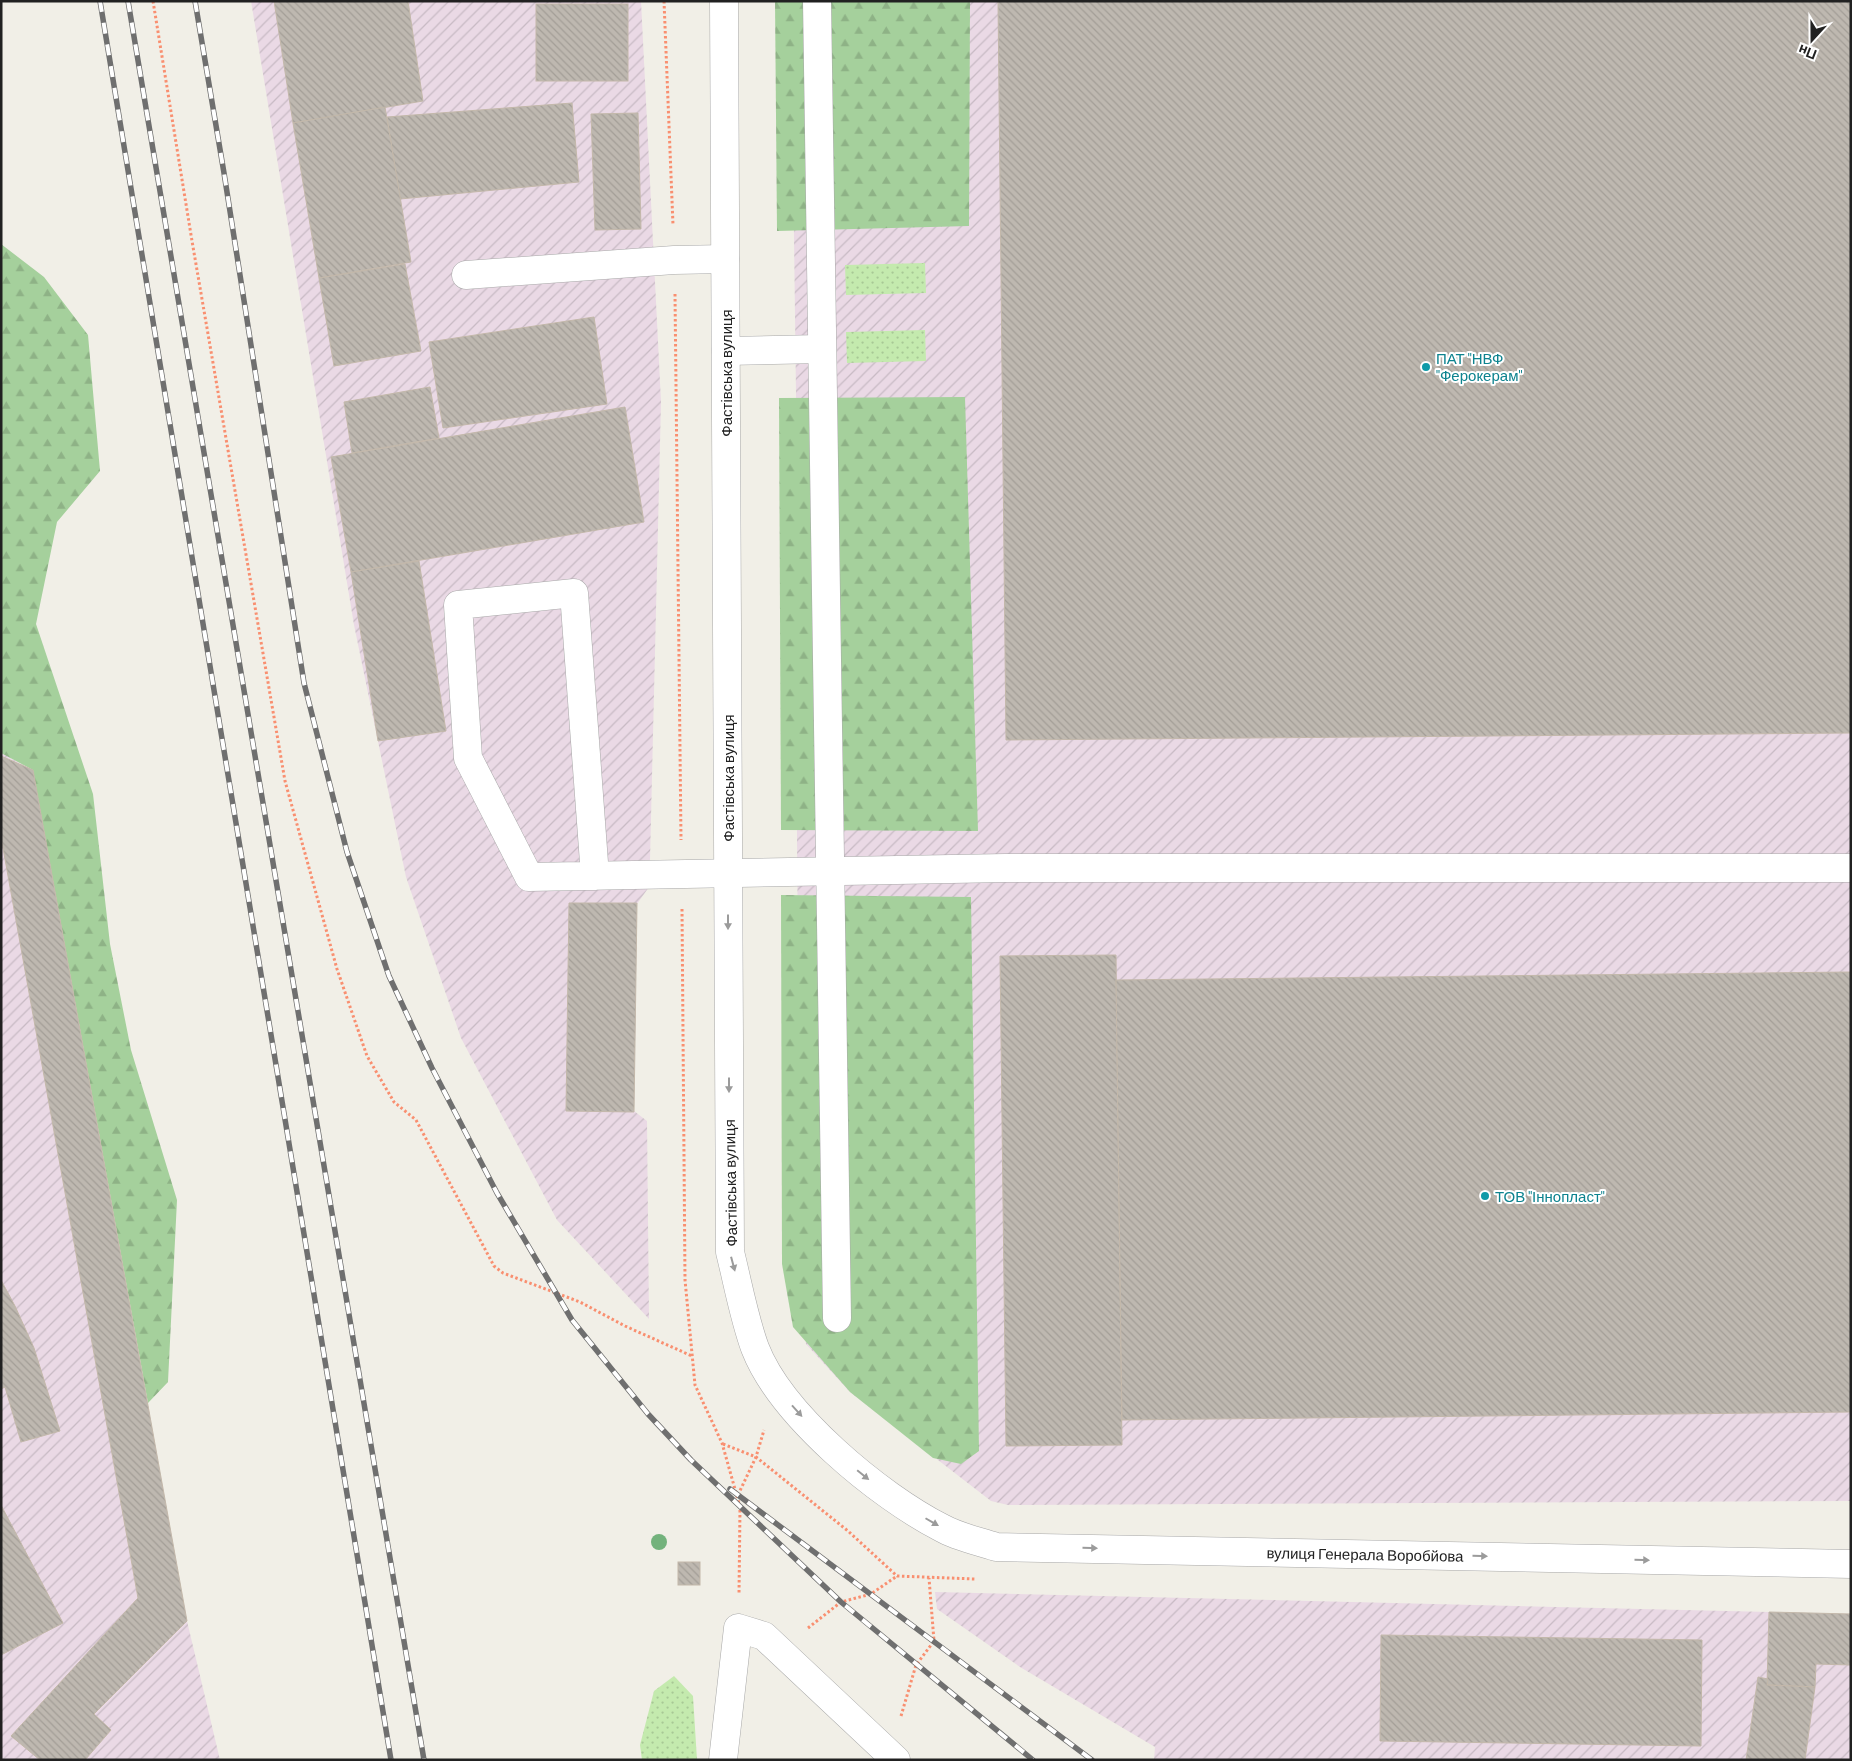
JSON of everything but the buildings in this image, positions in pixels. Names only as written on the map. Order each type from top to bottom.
[{"type":"street","name":"Фастівська вулиця","points":[[724,1],[730,1252],[755,1349],[776,1388],[835,1453],[890,1498]]},
{"type":"street","points":[[817,1],[837,1318]]},
{"type":"street","points":[[466,275],[674,260],[725,259]]},
{"type":"street","points":[[726,351],[821,349]]},
{"type":"street","points":[[596,876],[574,593],[458,605],[468,758],[529,877],[596,876],[728,873],[829,872],[1004,868],[1851,868]]},
{"type":"street","name":"вулиця Генерала Воробйова","points":[[890,1498],[943,1529],[996,1547],[1851,1564]]},
{"type":"street","points":[[724,1760],[738,1628],[764,1636],[892,1757]]},
{"type":"path","points":[[153,1],[192,241],[285,781],[337,969],[368,1056],[394,1102],[416,1120],[494,1266],[512,1276],[580,1302],[625,1326],[693,1356]]},
{"type":"path","points":[[664,1],[674,260],[686,1280],[695,1385],[722,1443],[740,1507],[738,1628]]},
{"type":"path","points":[[738,1495],[756,1457],[776,1388]]},
{"type":"path","points":[[722,1443],[756,1457],[848,1532],[897,1576],[871,1594],[841,1602],[779,1650]]},
{"type":"path","points":[[892,1757],[916,1665],[934,1641],[929,1578]]},
{"type":"shaded area","points":[[251,1],[641,1],[661,402],[649,887],[637,904],[634,1111],[647,1121],[649,1319],[557,1220],[461,1038],[406,877],[354,625]]},
{"type":"shaded area","points":[[791,1],[1851,1],[1851,1501],[1008,1505],[991,1501],[850,1392],[806,1344],[801,1303],[796,394]]},
{"type":"shaded area","points":[[1,753],[33,770],[187,1621],[220,1760],[1,1760]]},
{"type":"shaded area","points":[[935,1592],[1851,1614],[1851,1760],[1154,1760],[1155,1747],[1020,1667],[937,1609]]},
{"type":"green space","points":[[775,1],[970,1],[969,226],[777,231]]},
{"type":"green space","points":[[1,244],[44,277],[88,335],[100,471],[57,522],[36,624],[93,794],[110,944],[131,1050],[177,1200],[168,1382],[148,1403],[33,770],[1,753]]},
{"type":"green space","points":[[925,263],[926,293],[846,295],[845,265]]},
{"type":"green space","points":[[925,330],[926,361],[847,363],[846,332]]},
{"type":"green space","points":[[965,397],[978,831],[781,830],[779,398]]},
{"type":"green space","points":[[781,895],[971,897],[979,1451],[961,1464],[933,1458],[850,1392],[793,1327],[782,1264]]},
{"type":"green space","points":[[674,1676],[693,1696],[697,1760],[642,1760],[640,1745],[654,1691]]},
{"type":"railway","points":[[100,1],[391,1760]]},
{"type":"railway","points":[[128,1],[424,1760]]},
{"type":"railway","points":[[195,1],[304,683],[347,852],[389,976],[432,1068],[497,1193],[572,1320],[648,1414],[691,1460],[841,1602],[1033,1760]]},
{"type":"railway","points":[[730,1489],[1092,1760]]},
{"type":"place","name":"ПАТ \"НВФ \"Ферокерам\"","points":[[1426,367]]},
{"type":"place","name":"ТОВ \"Іннопласт\"","points":[[1485,1196]]}]
